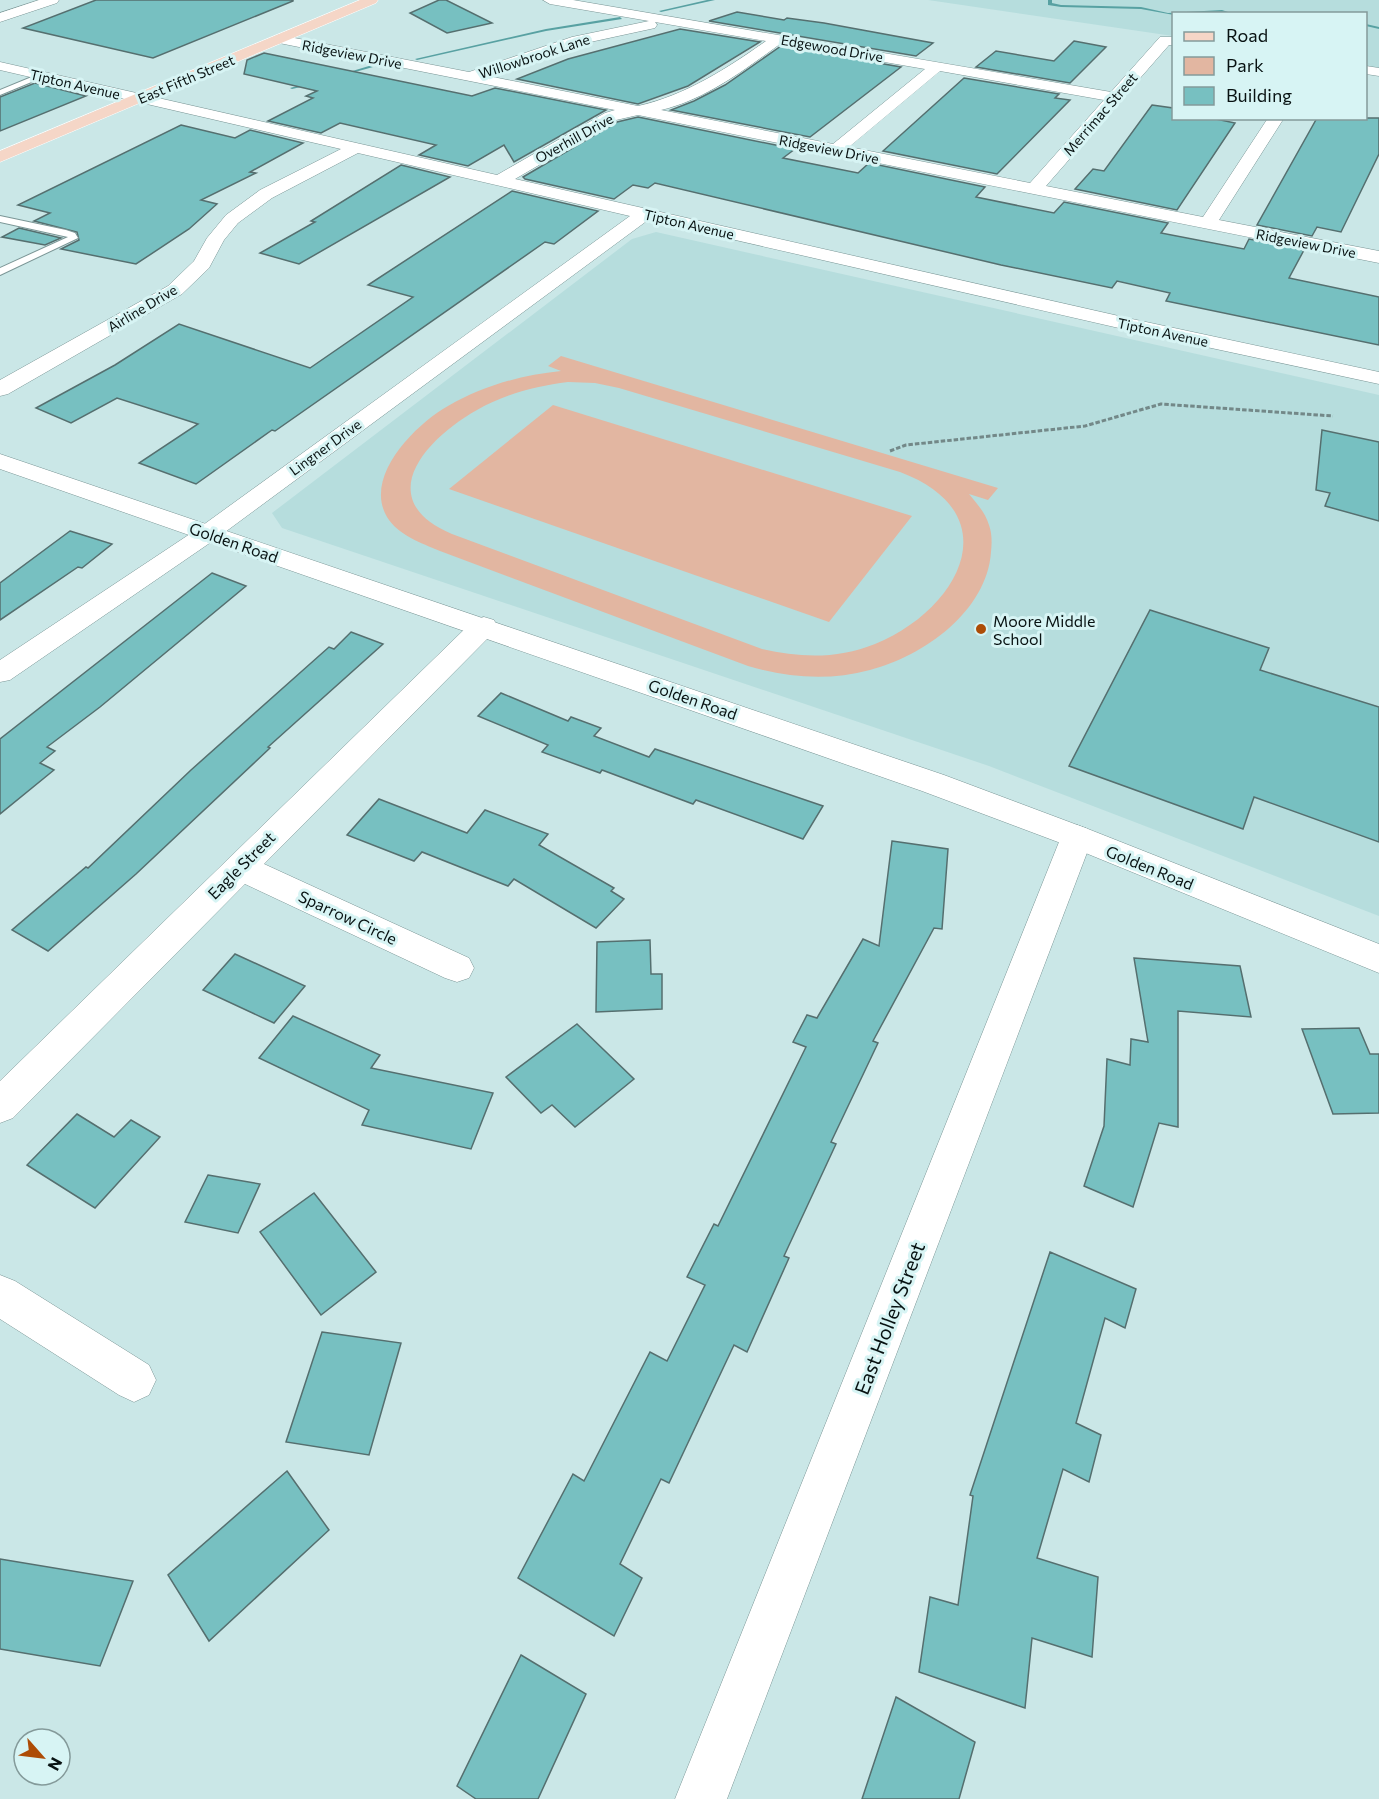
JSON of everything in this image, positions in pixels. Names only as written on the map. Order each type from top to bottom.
[{"type":"main road","name":"East Fifth Street","points":[[0,157],[365,1]]},
{"type":"street","points":[[0,18],[52,0]]},
{"type":"street","name":"Edgewood Drive","points":[[550,0],[1115,97]]},
{"type":"street","name":"Willowbrook Lane","points":[[470,77],[578,40],[670,21]]},
{"type":"street","name":"Ridgeview Drive","points":[[279,39],[1379,257]]},
{"type":"street","name":"Overhill Drive","points":[[501,180],[611,116],[663,105],[699,90],[778,39]]},
{"type":"street","name":"Merrimac Street","points":[[1035,188],[1115,97],[1169,41]]},
{"type":"street","name":"Tipton Avenue","points":[[0,66],[1132,325],[1379,378]]},
{"type":"street","points":[[836,150],[937,66]]},
{"type":"street","points":[[1208,223],[1275,120]]},
{"type":"street","name":"Airline Drive","points":[[0,389],[175,290],[202,264],[216,238],[232,219],[266,194],[355,148]]},
{"type":"street","name":"Lingner Drive","points":[[0,673],[208,533],[644,214]]},
{"type":"street","name":"Golden Road","points":[[0,461],[484,626],[933,783],[1077,837],[1379,959]]},
{"type":"street","name":"Eagle Street","points":[[0,1106],[484,626]]},
{"type":"street","name":"East Holley Street","points":[[701,1799],[1077,837]]},
{"type":"street","name":"Sparrow Circle","points":[[239,867],[457,968]]},
{"type":"street","points":[[0,1295],[134,1380]]},
{"type":"lane","points":[[0,93],[42,76]]},
{"type":"lane","points":[[0,219],[72,234],[73,238],[0,272]]},
{"type":"path","points":[[890,451],[906,445],[1097,424],[1161,404],[1333,416]]},
{"type":"shaded area","points":[[928,0],[1379,0],[1379,68],[1367,66],[1367,12],[1172,12],[1172,36]]},
{"type":"shaded area","name":"Moore Middle School","points":[[656,232],[1379,395],[1379,916],[989,766],[282,528],[272,513],[632,239]]},
{"type":"green space","points":[[561,356],[998,488],[988,500],[969,494],[985,516],[992,542],[987,573],[978,593],[965,612],[949,628],[911,654],[870,670],[839,676],[809,677],[748,666],[440,551],[410,538],[397,529],[387,517],[381,501],[382,485],[387,469],[408,438],[435,414],[475,393],[531,375],[561,371],[548,366]],"holes":[[[568,382],[595,383],[619,388],[900,472],[934,490],[955,512],[963,536],[961,561],[949,586],[930,609],[905,629],[875,644],[833,655],[777,652],[762,649],[452,534],[428,520],[414,504],[411,487],[415,470],[425,453],[458,422],[488,404],[521,392]]]},
{"type":"green space","points":[[553,405],[912,516],[829,622],[449,489]]},
{"type":"building","points":[[96,0],[293,1],[153,58],[23,28]]},
{"type":"building","points":[[439,0],[446,0],[492,23],[447,33],[410,13]]},
{"type":"building","points":[[737,12],[784,20],[787,18],[824,23],[933,43],[916,56],[709,21]]},
{"type":"building","points":[[680,29],[760,42],[688,86],[638,104],[517,79],[568,59]]},
{"type":"building","points":[[1074,41],[1106,47],[1070,83],[976,67],[996,51],[1054,61]]},
{"type":"building","points":[[781,46],[901,67],[810,137],[671,110],[725,85]]},
{"type":"building","points":[[264,53],[472,96],[495,88],[606,110],[514,162],[504,145],[468,166],[419,155],[436,145],[340,123],[321,133],[268,121],[313,98],[306,96],[317,91],[244,74],[247,60]]},
{"type":"building","points":[[964,78],[1059,94],[1055,98],[1070,100],[997,174],[883,151]]},
{"type":"building","points":[[35,83],[86,96],[0,131],[0,97]]},
{"type":"building","points":[[1152,105],[1172,108],[1172,120],[1221,120],[1235,123],[1177,210],[1075,189],[1093,169],[1104,171]]},
{"type":"building","points":[[638,117],[795,149],[783,158],[858,173],[869,163],[985,187],[976,197],[1054,213],[1064,202],[1168,223],[1161,233],[1244,249],[1249,239],[1304,250],[1289,278],[1379,297],[1379,345],[1166,301],[1170,293],[1117,281],[1112,288],[1001,265],[655,183],[648,188],[633,185],[614,199],[523,177],[617,122]]},
{"type":"building","points":[[1379,118],[1379,154],[1341,232],[1317,227],[1312,236],[1257,225],[1316,120]]},
{"type":"building","points":[[181,125],[235,138],[250,130],[303,143],[250,172],[256,173],[201,200],[217,204],[189,229],[136,264],[61,249],[79,240],[77,232],[34,221],[50,213],[18,205]]},
{"type":"building","points":[[401,165],[450,177],[299,264],[260,253],[315,222],[311,221]]},
{"type":"building","points":[[512,191],[598,211],[554,244],[545,242],[196,484],[139,463],[198,424],[117,398],[71,423],[36,408],[115,365],[179,324],[310,368],[413,297],[368,285]]},
{"type":"building","points":[[19,228],[61,238],[45,245],[2,237]]},
{"type":"building","points":[[1322,430],[1379,442],[1379,521],[1325,506],[1330,493],[1316,490]]},
{"type":"building","points":[[70,531],[112,544],[82,568],[78,567],[0,620],[0,583]]},
{"type":"building","points":[[212,573],[246,586],[100,707],[47,747],[55,751],[40,763],[54,770],[0,814],[0,739]]},
{"type":"building","points":[[1150,610],[1269,648],[1260,670],[1379,707],[1379,842],[1254,797],[1243,829],[1069,766]]},
{"type":"building","points":[[351,632],[383,644],[268,747],[270,748],[136,874],[48,951],[12,930],[86,867],[88,868],[191,770],[329,647],[334,649]]},
{"type":"building","points":[[501,693],[568,721],[571,717],[601,728],[594,736],[649,757],[655,749],[823,806],[803,839],[696,800],[693,804],[602,770],[600,773],[542,752],[548,745],[478,716]]},
{"type":"building","points":[[379,799],[467,833],[485,810],[548,834],[539,845],[614,888],[611,891],[624,899],[596,928],[514,879],[508,886],[422,852],[414,861],[347,835]]},
{"type":"building","points":[[892,841],[948,849],[942,929],[934,928],[873,1041],[878,1043],[831,1142],[836,1144],[784,1256],[789,1258],[747,1352],[734,1345],[669,1483],[661,1479],[620,1564],[642,1578],[614,1636],[518,1578],[573,1474],[584,1481],[650,1352],[667,1361],[705,1285],[687,1277],[714,1224],[718,1226],[806,1047],[793,1042],[807,1015],[817,1018],[863,939],[879,946]]},
{"type":"building","points":[[650,940],[651,974],[662,974],[662,1009],[596,1012],[597,942]]},
{"type":"building","points":[[235,954],[305,986],[274,1023],[203,990]]},
{"type":"building","points":[[1134,958],[1240,966],[1251,1017],[1178,1011],[1178,1127],[1159,1123],[1133,1207],[1084,1186],[1104,1126],[1107,1059],[1130,1065],[1131,1039],[1148,1042]]},
{"type":"building","points":[[293,1016],[380,1055],[371,1068],[493,1093],[471,1149],[362,1125],[369,1110],[259,1058]]},
{"type":"building","points":[[577,1024],[634,1079],[575,1127],[552,1105],[541,1113],[506,1077]]},
{"type":"building","points":[[1359,1028],[1370,1054],[1379,1054],[1379,1113],[1333,1114],[1302,1029]]},
{"type":"building","points":[[77,1114],[114,1137],[131,1120],[160,1137],[95,1208],[27,1165]]},
{"type":"building","points":[[208,1175],[260,1184],[238,1233],[185,1222]]},
{"type":"building","points":[[314,1193],[376,1272],[321,1315],[260,1232]]},
{"type":"building","points":[[1050,1252],[1136,1289],[1125,1328],[1105,1318],[1076,1423],[1101,1435],[1089,1482],[1063,1469],[1037,1558],[1098,1577],[1092,1657],[1032,1638],[1025,1708],[919,1672],[930,1597],[958,1605],[973,1496],[970,1495]]},
{"type":"building","points":[[322,1332],[401,1343],[369,1455],[286,1442]]},
{"type":"building","points":[[287,1471],[329,1530],[209,1641],[168,1575]]},
{"type":"building","points":[[0,1559],[133,1581],[100,1666],[0,1649]]},
{"type":"building","points":[[521,1655],[586,1694],[538,1799],[476,1799],[457,1786]]},
{"type":"building","points":[[896,1697],[975,1742],[959,1799],[862,1799]]},
{"type":"waterway","points":[[661,11],[713,0]]},
{"type":"waterway","points":[[1050,0],[1050,4],[1061,6],[1141,8],[1172,14]]},
{"type":"waterway","points":[[1204,12],[1225,12]]},
{"type":"waterway","points":[[417,59],[546,30],[620,18]]},
{"type":"waterway","points":[[1367,25],[1379,28]]},
{"type":"waterway","points":[[341,75],[371,67]]},
{"type":"waterway","points":[[292,88],[312,83]]},
{"type":"place","name":"Moore Middle School","points":[[981,629]]}]
